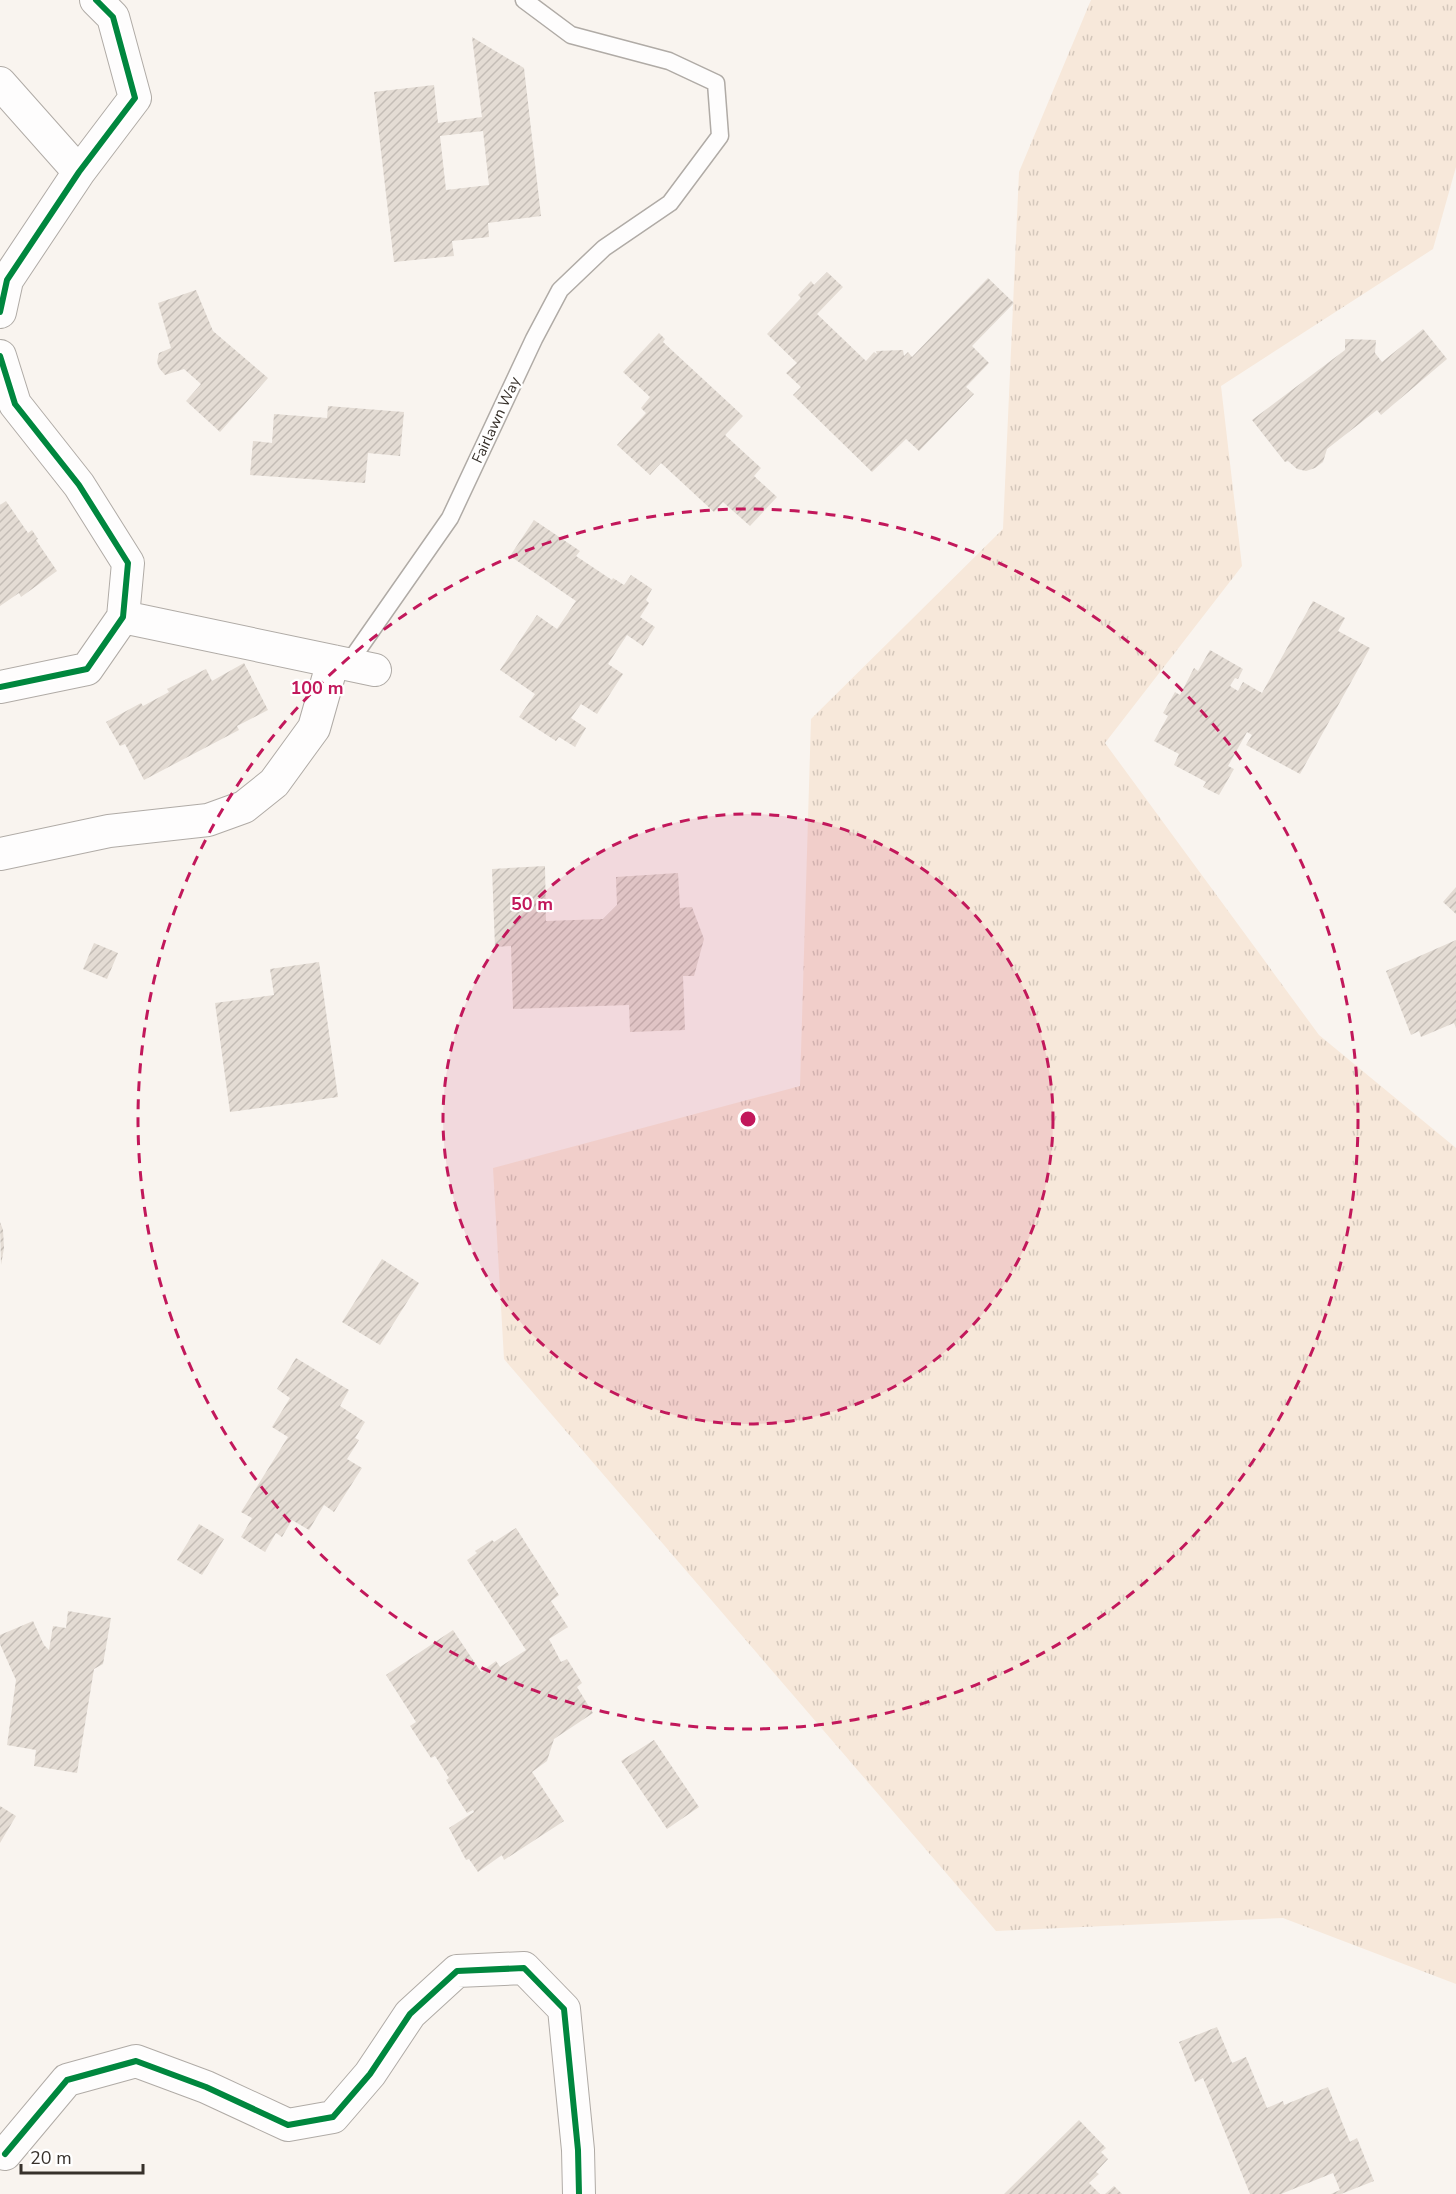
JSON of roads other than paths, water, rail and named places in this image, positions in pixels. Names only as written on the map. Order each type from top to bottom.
[{"type":"street","points":[[0,312],[7,280],[80,172],[135,98],[113,17],[96,0]]},
{"type":"street","points":[[0,83],[80,172]]},
{"type":"street","points":[[0,356],[15,404],[79,485],[128,563],[123,617],[87,669],[0,687]]},
{"type":"street","points":[[0,854],[109,831],[208,820],[244,807],[274,783],[314,728],[352,665],[123,617]]},
{"type":"street","points":[[5,2154],[67,2080],[136,2061],[206,2087],[288,2125],[333,2117],[370,2074],[410,2014],[457,1971],[524,1968],[564,2009],[578,2150],[579,2194]]},
{"type":"lane","name":"Fairlawn Way","points":[[352,665],[450,518],[534,339],[560,290],[604,248],[670,203],[720,136],[716,83],[669,61],[571,35],[524,0]]}]
